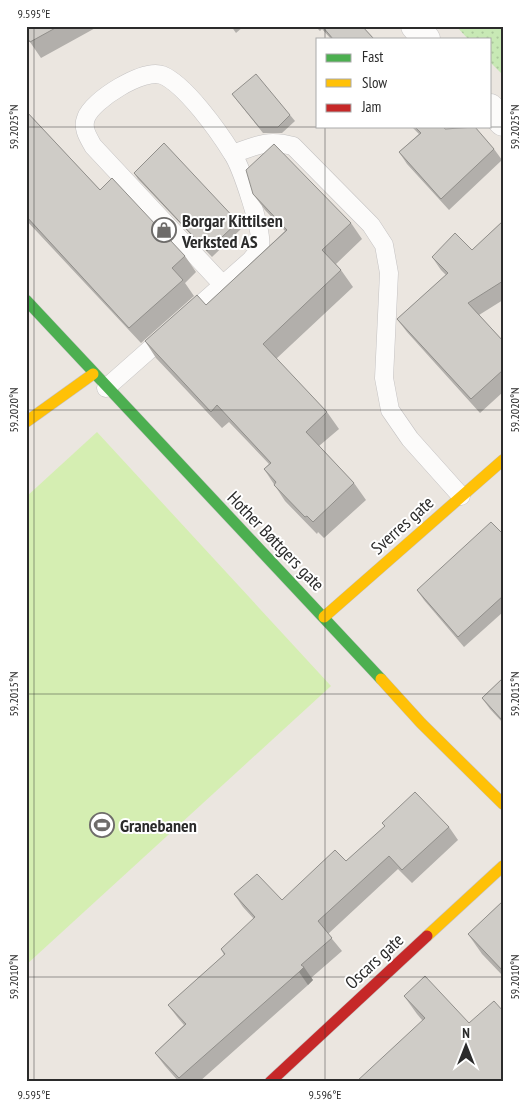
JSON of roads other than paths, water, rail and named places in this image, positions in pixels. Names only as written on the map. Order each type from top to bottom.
[{"type":"street","points":[[415,26],[425,38]]},
{"type":"street","points":[[492,110],[503,122]]},
{"type":"street","name":"Hother Bøttgers gate","points":[[26,300],[106,388],[324,617],[421,723],[503,804]]},
{"type":"street","points":[[26,422],[93,374]]},
{"type":"street","name":"Sverres gate","points":[[324,617],[503,460]]},
{"type":"street","name":"Oscars gate","points":[[271,1082],[503,866]]},
{"type":"lane","points":[[106,388],[252,260],[260,247],[260,229],[234,154],[181,85],[160,74],[141,76],[106,96],[86,117],[85,133],[93,146],[223,285]]},
{"type":"lane","points":[[234,154],[262,143],[276,141],[293,146],[372,225],[384,245],[389,273],[384,378],[390,410],[410,439],[461,496]]},
{"type":"place","name":"Borgar Kittilsen Verksted AS","points":[[164,230]]},
{"type":"place","name":"Granebanen","points":[[102,825]]}]
